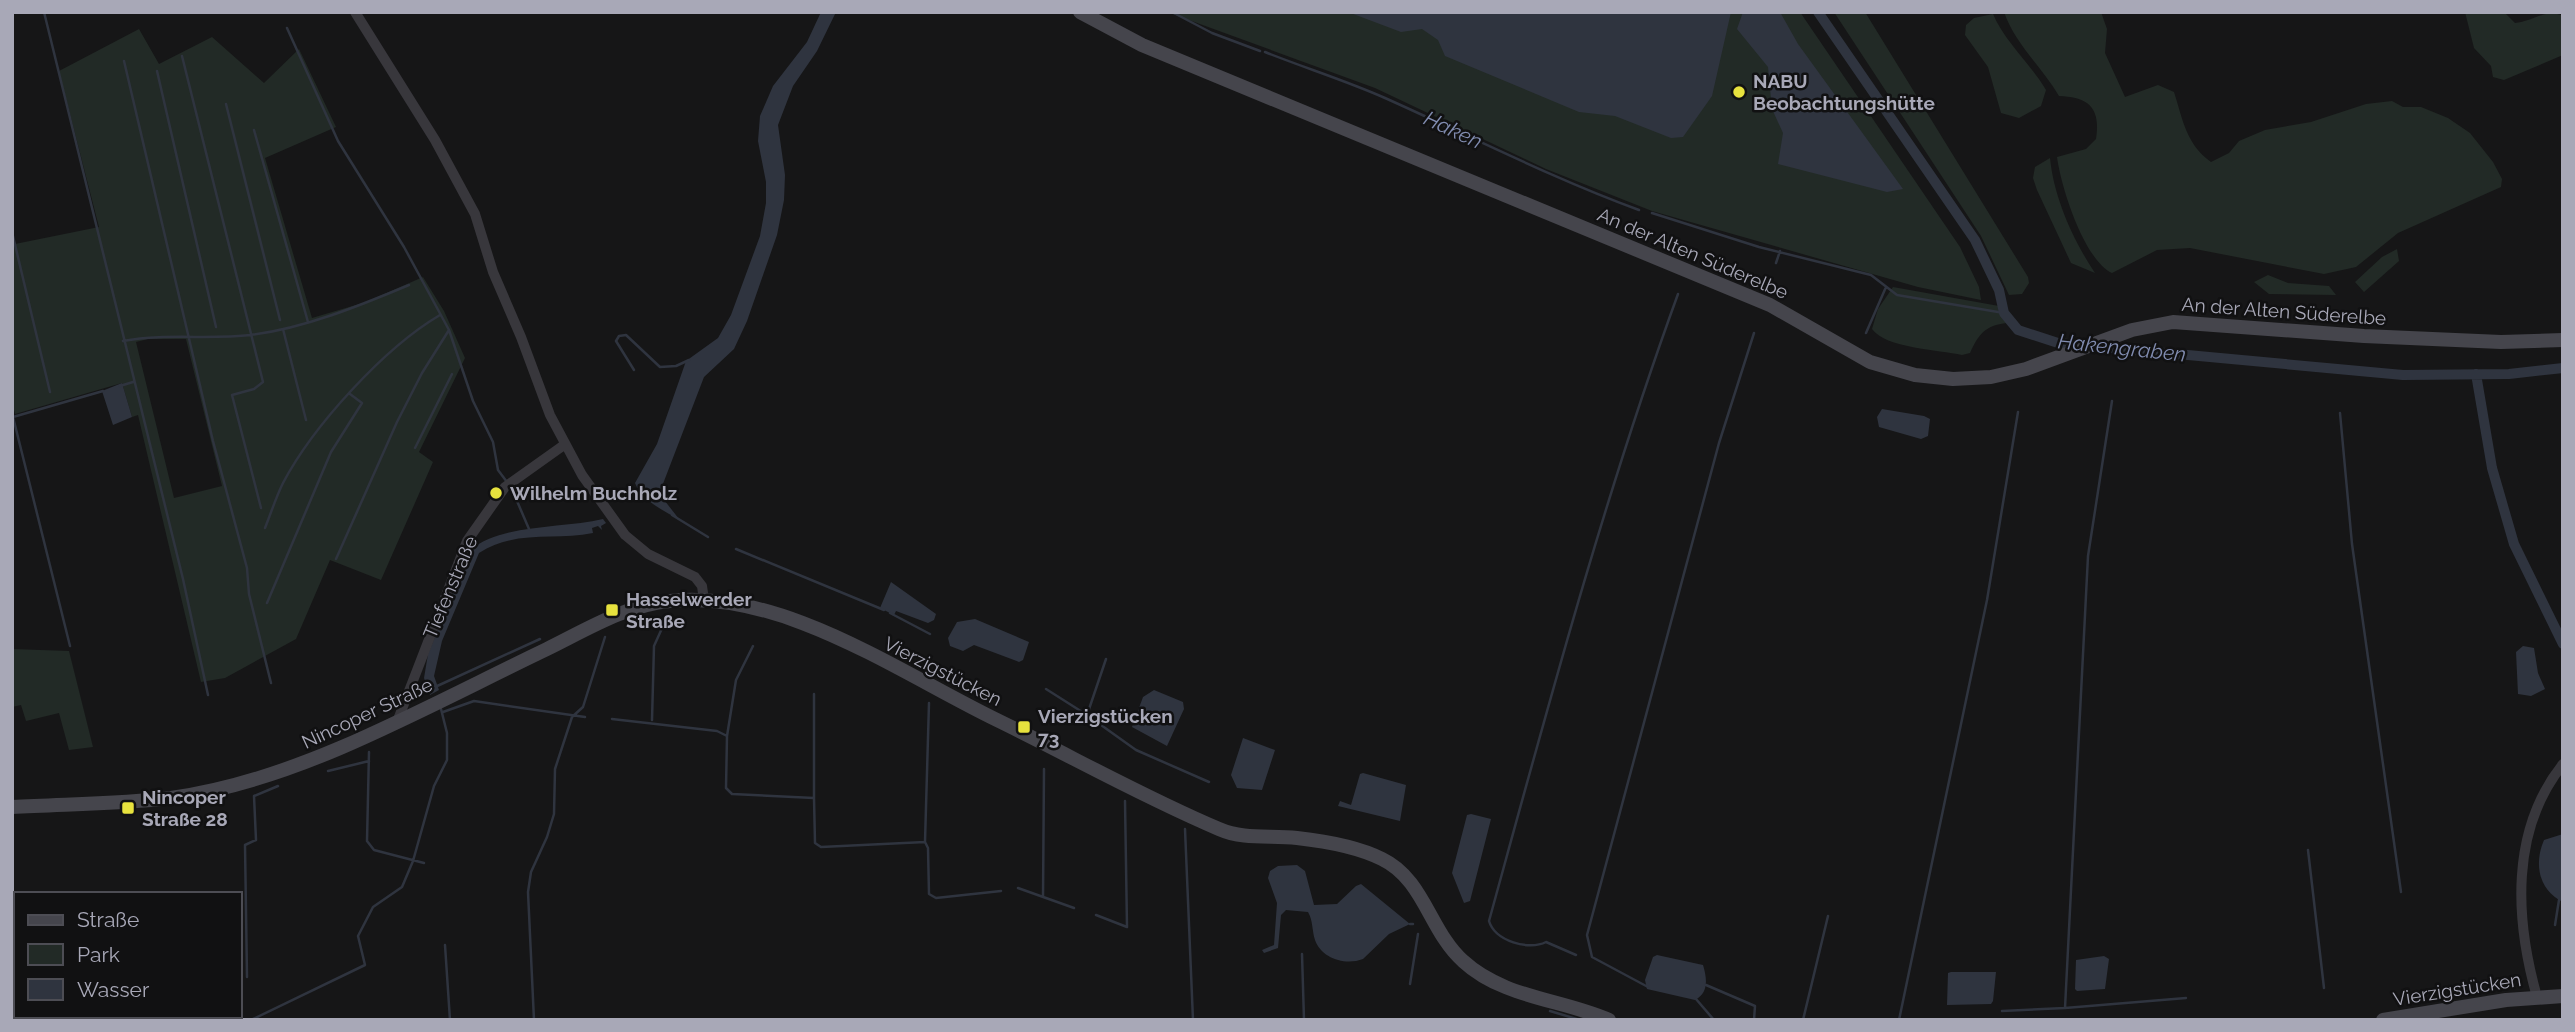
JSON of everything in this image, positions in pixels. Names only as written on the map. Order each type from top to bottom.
[{"type":"main road","name":"An der Alten Süderelbe","points":[[1080,12],[1142,45],[1770,304],[1838,346],[1880,365],[1915,374],[1953,379],[1991,377],[2037,366],[2145,326],[2186,321],[2364,336],[2501,342],[2563,340]]},
{"type":"main road","name":"Nincoper Straße","points":[[12,807],[170,798],[218,789],[279,772],[397,722],[616,616],[666,601],[722,600]]},
{"type":"main road","name":"Vierzigstücken","points":[[722,600],[806,626],[852,647],[1095,771],[1225,832],[1255,838],[1300,838],[1384,860],[1403,873],[1416,888],[1444,942],[1464,963],[1490,980],[1518,992],[1573,1006],[1609,1020]]},
{"type":"main road","name":"Vierzigstücken","points":[[2383,1020],[2537,997],[2563,996]]},
{"type":"street","points":[[355,12],[435,140],[475,214],[493,272],[564,445],[597,498],[625,535],[648,554],[695,578],[702,586],[704,600]]},
{"type":"street","name":"Tiefenstraße","points":[[397,722],[467,541],[509,484],[564,445]]},
{"type":"street","points":[[2537,997],[2522,934],[2523,857],[2530,824],[2542,795],[2563,764]]},
{"type":"green space","points":[[1167,12],[1800,12],[1960,247],[1979,287],[1981,300],[1918,287],[1652,211],[1546,169],[1375,88]]},
{"type":"green space","points":[[1834,12],[1865,12],[2028,277],[2029,283],[2022,294],[2009,295],[1981,236]]},
{"type":"green space","points":[[2004,12],[2101,12],[2107,29],[2105,53],[2125,97],[2158,85],[2174,92],[2191,139],[2211,162],[2229,153],[2239,141],[2265,130],[2311,122],[2366,104],[2392,101],[2403,107],[2421,107],[2448,118],[2470,133],[2493,162],[2502,179],[2501,187],[2398,233],[2356,267],[2324,274],[2190,248],[2157,250],[2112,273],[2092,254],[2083,238],[2063,186],[2057,157],[2086,149],[2096,139],[2094,112],[2085,102],[2059,96],[2015,35]]},
{"type":"green space","points":[[2465,12],[2504,12],[2515,23],[2544,14],[2563,16],[2563,55],[2504,80],[2493,77],[2491,66],[2474,48]]},
{"type":"green space","points":[[1993,14],[2004,34],[2046,90],[2041,106],[2019,118],[2001,113],[1988,67],[1965,35],[1966,25],[1974,18]]},
{"type":"green space","points":[[139,29],[159,64],[212,37],[264,83],[299,49],[336,127],[265,158],[312,318],[366,302],[423,277],[444,311],[465,358],[419,452],[433,462],[381,580],[330,560],[296,639],[225,678],[201,682],[138,415],[132,417],[122,383],[15,414],[12,402],[12,234],[15,244],[99,227],[59,71]],"holes":[[[148,339],[186,339],[222,486],[174,498],[136,342]]]},
{"type":"green space","points":[[2050,158],[2066,218],[2095,273],[2071,263],[2037,190],[2033,178],[2035,167]]},
{"type":"green space","points":[[2397,249],[2399,261],[2364,292],[2355,282],[2382,257]]},
{"type":"green space","points":[[2268,275],[2288,283],[2329,286],[2336,295],[2269,294],[2254,282]]},
{"type":"green space","points":[[1893,287],[1999,306],[2007,323],[1988,329],[1979,336],[1970,353],[1962,355],[1900,344],[1888,340],[1872,329],[1878,309]]},
{"type":"green space","points":[[12,649],[69,651],[93,747],[69,750],[59,713],[26,721],[21,705],[12,707]]},
{"type":"water","points":[[821,12],[836,12],[817,51],[793,86],[778,125],[785,175],[784,200],[777,235],[747,321],[734,349],[704,377],[661,489],[661,496],[679,519],[648,500],[635,483],[657,444],[686,361],[718,338],[731,315],[760,236],[766,203],[766,182],[758,141],[760,116],[773,86],[807,42]]},
{"type":"water","points":[[1348,12],[1731,12],[1712,96],[1683,137],[1671,138],[1615,116],[1579,112],[1445,56],[1438,40],[1422,29],[1401,32]]},
{"type":"water","points":[[1743,12],[1780,12],[1798,44],[1903,189],[1887,192],[1778,164],[1783,133],[1772,109],[1768,67],[1737,29]]},
{"type":"water","points":[[122,383],[132,417],[113,425],[102,391]]},
{"type":"water","points":[[1882,409],[1930,419],[1928,436],[1921,439],[1879,427],[1877,417]]},
{"type":"water","points":[[603,519],[606,523],[601,526],[602,530],[598,526],[592,528],[593,533],[521,538],[479,553],[442,641],[434,676],[439,690],[430,695],[424,678],[428,654],[470,550],[484,541],[516,531]]},
{"type":"water","points":[[891,582],[936,614],[934,620],[928,623],[896,611],[894,615],[880,608]]},
{"type":"water","points":[[975,619],[1029,642],[1023,660],[1019,662],[974,645],[963,651],[950,646],[948,638],[957,622]]},
{"type":"water","points":[[2523,646],[2534,648],[2538,673],[2545,689],[2531,696],[2518,694],[2516,652]]},
{"type":"water","points":[[1154,690],[1183,702],[1184,709],[1167,746],[1132,727],[1143,697]]},
{"type":"water","points":[[1243,738],[1275,750],[1262,790],[1237,788],[1231,775]]},
{"type":"water","points":[[1360,774],[1406,785],[1400,821],[1338,806],[1340,801],[1351,805]]},
{"type":"water","points":[[1467,815],[1491,819],[1470,901],[1464,903],[1452,873]]},
{"type":"water","points":[[2563,834],[2563,902],[2543,883],[2539,858],[2544,840]]},
{"type":"water","points":[[1297,865],[1305,871],[1314,905],[1337,904],[1361,884],[1410,924],[1389,934],[1363,959],[1349,962],[1334,959],[1322,952],[1315,940],[1308,912],[1286,910],[1281,915],[1278,948],[1264,953],[1262,950],[1274,945],[1277,903],[1268,878],[1270,871],[1278,866]]},
{"type":"water","points":[[1657,955],[1703,965],[1706,985],[1700,997],[1695,1000],[1647,989],[1645,980],[1653,957]]},
{"type":"water","points":[[2104,956],[2109,959],[2105,989],[2077,991],[2076,960]]},
{"type":"water","points":[[1996,972],[1991,1004],[1947,1005],[1948,973]]},
{"type":"waterway","points":[[44,12],[183,579],[208,695]]},
{"type":"waterway","name":"Haken","points":[[1172,12],[1212,33],[1260,51]]},
{"type":"waterway","name":"Hakengraben","points":[[1818,12],[1975,240],[1999,290],[2004,313],[2018,330],[2058,343],[2403,375],[2509,374],[2563,368]]},
{"type":"waterway","points":[[287,28],[338,141],[404,247],[449,330],[473,401],[493,442],[498,470],[507,482]]},
{"type":"waterway","name":"Haken","points":[[1265,52],[1371,92],[1543,171],[1639,210]]},
{"type":"waterway","points":[[182,56],[263,382],[254,389],[232,395],[261,508]]},
{"type":"waterway","points":[[124,61],[213,441],[247,568],[249,594],[271,683]]},
{"type":"waterway","points":[[157,71],[216,327]]},
{"type":"waterway","points":[[226,104],[280,320]]},
{"type":"waterway","points":[[254,130],[308,322]]},
{"type":"waterway","name":"Haken","points":[[1652,213],[1759,247],[1871,275],[1897,295],[2004,313]]},
{"type":"waterway","points":[[12,232],[50,392]]},
{"type":"waterway","points":[[1776,263],[1780,251]]},
{"type":"waterway","points":[[123,341],[271,332],[332,315],[409,285]]},
{"type":"waterway","points":[[1866,333],[1886,287]]},
{"type":"waterway","points":[[1576,955],[1546,942],[1539,945],[1522,945],[1505,939],[1492,928],[1489,921],[1601,527],[1678,294]]},
{"type":"waterway","points":[[265,528],[283,483],[331,413],[396,347],[440,315]]},
{"type":"waterway","points":[[283,329],[306,420]]},
{"type":"waterway","points":[[336,559],[397,422],[422,373],[449,330]]},
{"type":"waterway","points":[[1648,987],[1592,957],[1587,935],[1719,443],[1754,333]]},
{"type":"waterway","points":[[634,370],[616,341],[619,336],[626,335],[660,367],[676,366],[689,360]]},
{"type":"waterway","points":[[415,448],[452,374]]},
{"type":"waterway","points":[[2476,374],[2492,468],[2514,544],[2563,644]]},
{"type":"waterway","points":[[120,386],[133,382]]},
{"type":"waterway","points":[[13,417],[103,391]]},
{"type":"waterway","points":[[267,603],[331,452],[362,403],[350,394]]},
{"type":"waterway","points":[[2112,401],[2088,556],[2065,1008],[2186,998]]},
{"type":"waterway","points":[[1899,1020],[1987,600],[2018,412]]},
{"type":"waterway","points":[[12,413],[70,646]]},
{"type":"waterway","points":[[2340,413],[2352,544],[2401,892]]},
{"type":"waterway","points":[[511,487],[529,529]]},
{"type":"waterway","points":[[633,495],[641,489]]},
{"type":"waterway","points":[[672,515],[708,537]]},
{"type":"waterway","points":[[736,549],[884,610]]},
{"type":"waterway","points":[[890,613],[930,634]]},
{"type":"waterway","points":[[652,720],[654,646],[668,615]]},
{"type":"waterway","points":[[534,1020],[528,892],[531,872],[554,814],[555,769],[572,717],[583,707],[605,637]]},
{"type":"waterway","points":[[435,687],[540,639]]},
{"type":"waterway","points":[[727,736],[736,680],[753,646]]},
{"type":"waterway","points":[[1106,659],[1087,715],[1136,750],[1209,782]]},
{"type":"waterway","points":[[1046,689],[1087,715]]},
{"type":"waterway","points":[[814,694],[814,798]]},
{"type":"waterway","points":[[443,712],[474,701],[585,717]]},
{"type":"waterway","points":[[925,842],[929,703]]},
{"type":"waterway","points":[[251,1020],[365,965],[358,936],[373,907],[402,887],[413,861],[434,786],[447,760],[447,733],[440,705]]},
{"type":"waterway","points":[[612,719],[717,731],[727,736],[726,788],[732,794],[814,798],[815,843],[821,847],[925,842],[928,848],[929,894],[936,898],[1001,891]]},
{"type":"waterway","points":[[369,752],[367,841],[374,850],[424,863]]},
{"type":"waterway","points":[[328,771],[369,761]]},
{"type":"waterway","points":[[1043,897],[1044,769]]},
{"type":"waterway","points":[[247,977],[245,845],[256,840],[254,796],[278,786]]},
{"type":"waterway","points":[[1096,915],[1127,927],[1125,801]]},
{"type":"waterway","points":[[1185,829],[1193,1020]]},
{"type":"waterway","points":[[2308,850],[2324,988]]},
{"type":"waterway","points":[[1018,888],[1074,908]]},
{"type":"waterway","points":[[2555,925],[2559,900]]},
{"type":"waterway","points":[[1803,1020],[1828,916]]},
{"type":"waterway","points":[[1410,984],[1418,934]]},
{"type":"waterway","points":[[445,945],[450,1020]]},
{"type":"waterway","points":[[1302,954],[1304,1020]]},
{"type":"waterway","points":[[1706,985],[1755,1006],[1754,1020]]},
{"type":"waterway","points":[[1696,999],[1714,1020]]},
{"type":"waterway","points":[[2002,1011],[2065,1008]]},
{"type":"waterway","points":[[1550,1011],[1580,1020]]},
{"type":"place","name":"NABU Beobachtungshütte","points":[[1739,92]]},
{"type":"place","name":"Wilhelm Buchholz","points":[[496,493]]},
{"type":"place","name":"Hasselwerder Straße","points":[[612,610]]},
{"type":"place","name":"Vierzigstücken 73","points":[[1024,727]]},
{"type":"place","name":"Nincoper Straße 28","points":[[128,808]]}]
